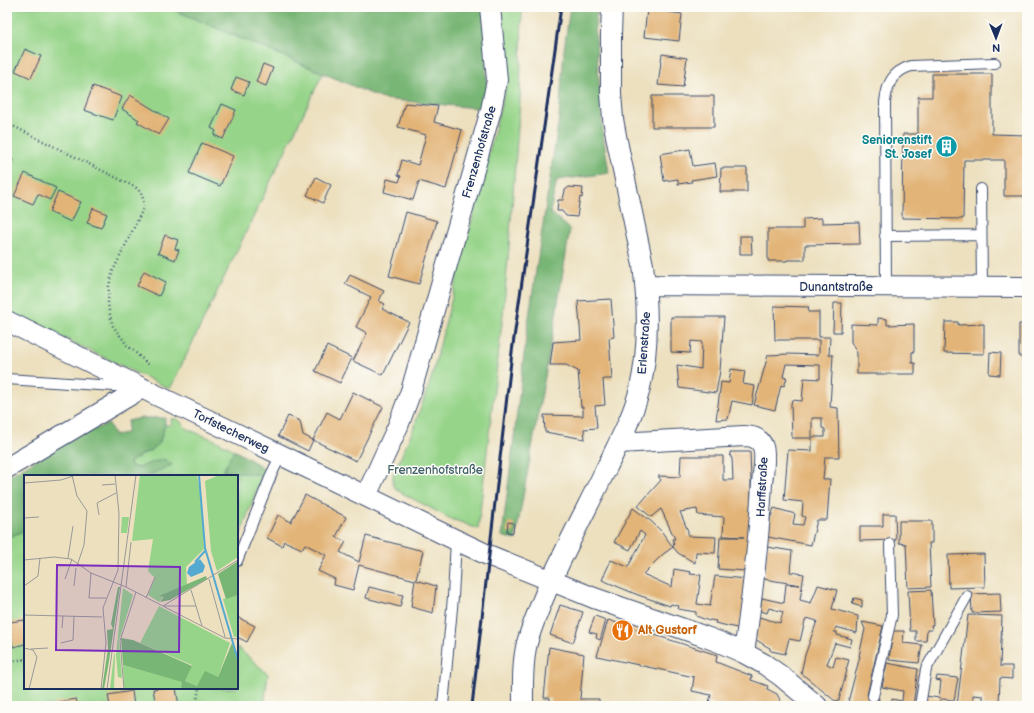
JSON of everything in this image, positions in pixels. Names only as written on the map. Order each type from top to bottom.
[{"type":"street","name":"Frenzenhofstraße","points":[[366,496],[398,426],[411,391],[491,110],[495,90],[496,69],[490,7]]},
{"type":"street","name":"Erlenstraße","points":[[523,706],[524,669],[527,645],[533,625],[551,581],[618,443],[634,406],[645,362],[645,285],[643,266],[616,141],[613,118],[610,70],[612,7]]},
{"type":"street","name":"Dunantstraße","points":[[645,285],[1027,287]]},
{"type":"street","name":"Torfstecherweg","points":[[7,321],[456,540],[551,581],[605,602],[712,639],[744,653],[764,664],[781,676],[817,706]]},
{"type":"street","points":[[7,468],[149,391]]},
{"type":"street","name":"Harffstraße","points":[[618,443],[744,436],[757,438],[763,446],[764,454],[761,506],[751,605],[744,653]]},
{"type":"lane","points":[[886,287],[885,102],[889,84],[901,70],[911,66],[995,63]]},
{"type":"lane","points":[[981,189],[982,287]]},
{"type":"lane","points":[[885,236],[982,235]]},
{"type":"lane","points":[[7,379],[149,391]]},
{"type":"lane","points":[[238,558],[281,454]]},
{"type":"lane","points":[[443,706],[456,540]]},
{"type":"lane","points":[[873,696],[892,615],[890,544]]},
{"type":"lane","points":[[920,706],[926,669],[967,596]]},
{"type":"path","points":[[7,123],[135,187],[141,192],[144,200],[144,207],[113,271],[109,286],[108,302],[113,326],[127,345],[153,369],[160,380],[161,385],[149,391]]},
{"type":"path","points":[[7,662],[24,659]]},
{"type":"path","points":[[196,706],[199,689]]},
{"type":"green space","points":[[7,7],[167,7],[323,73],[170,389],[7,311]]},
{"type":"green space","points":[[167,7],[484,7],[488,109],[383,99]]},
{"type":"green space","points":[[499,7],[522,7],[520,101],[503,314],[478,529],[451,519],[398,491],[393,485],[393,475],[414,427],[432,376],[506,86]]},
{"type":"green space","points":[[570,7],[597,7],[595,27],[603,134],[609,173],[557,180],[550,212],[570,229],[553,333],[515,540],[502,536],[527,330],[559,118],[564,50]]},
{"type":"green space","points":[[141,418],[165,418],[165,425],[159,444],[130,462],[131,466],[139,468],[164,459],[172,465],[149,475],[24,475],[24,530],[7,538],[7,477],[80,434],[109,424],[114,435],[127,433],[128,421]]},
{"type":"green space","points":[[171,419],[178,419],[187,429],[215,440],[234,450],[224,471],[262,475],[238,541],[238,475],[149,475],[171,465],[150,463],[139,468],[131,466],[130,462],[159,444],[165,425],[171,425]]},
{"type":"green space","points":[[234,450],[259,465],[266,472],[262,475],[223,471]]},
{"type":"green space","points":[[24,530],[24,689],[238,689],[238,648],[268,674],[264,706],[7,706],[7,538]]},
{"type":"building","points":[[647,9],[682,14],[679,41],[644,37]]},
{"type":"building","points":[[25,49],[41,56],[31,78],[15,71]]},
{"type":"building","points":[[662,54],[687,58],[683,87],[658,85]]},
{"type":"building","points":[[263,64],[273,68],[266,86],[256,82]]},
{"type":"building","name":"Seniorenstift St. Josef","points":[[932,74],[992,74],[992,134],[1027,135],[1027,196],[1004,196],[1004,160],[964,160],[963,219],[902,218],[903,134],[918,134],[918,97],[932,97]]},
{"type":"building","points":[[236,77],[249,82],[244,95],[231,90]]},
{"type":"building","points":[[93,86],[122,97],[113,120],[84,110]]},
{"type":"building","points":[[130,95],[169,119],[159,135],[137,122],[139,120],[122,109]]},
{"type":"building","points":[[652,96],[714,96],[714,127],[652,127]]},
{"type":"building","points":[[405,103],[438,106],[434,122],[462,130],[446,189],[419,181],[413,200],[384,192],[387,179],[399,182],[401,176],[398,175],[402,160],[418,165],[426,135],[398,127]]},
{"type":"building","points":[[222,104],[236,110],[223,139],[214,135],[216,131],[211,128]]},
{"type":"building","points":[[202,143],[233,156],[220,186],[189,173]]},
{"type":"building","points":[[690,149],[693,166],[715,163],[717,176],[691,180],[692,182],[678,184],[678,179],[664,181],[660,154]]},
{"type":"building","points":[[7,157],[13,160],[7,172]]},
{"type":"building","points":[[721,168],[747,168],[747,192],[720,192]]},
{"type":"building","points":[[25,173],[56,188],[50,200],[38,194],[33,204],[14,196]]},
{"type":"building","points":[[316,177],[331,185],[323,203],[307,195]]},
{"type":"building","points":[[569,187],[583,188],[577,217],[566,216],[562,211],[557,211],[558,200],[563,200],[565,190]]},
{"type":"building","points":[[58,192],[81,202],[71,222],[49,212]]},
{"type":"building","points":[[93,208],[107,214],[101,228],[87,223]]},
{"type":"building","points":[[406,212],[437,221],[419,284],[389,276]]},
{"type":"building","points":[[822,218],[822,223],[859,222],[860,244],[805,245],[805,260],[768,261],[768,229],[803,229],[803,219]]},
{"type":"building","points":[[165,235],[178,240],[175,249],[179,250],[175,260],[158,253]]},
{"type":"building","points":[[740,236],[751,236],[752,254],[740,254]]},
{"type":"building","points":[[144,271],[166,282],[159,296],[137,286]]},
{"type":"building","points":[[350,275],[384,291],[379,301],[385,304],[382,309],[409,322],[383,375],[353,361],[367,333],[356,327],[371,297],[345,284]]},
{"type":"building","points":[[611,299],[614,337],[609,338],[612,379],[603,379],[605,405],[595,406],[597,428],[584,429],[585,439],[545,432],[544,415],[583,416],[578,371],[566,365],[550,365],[553,342],[581,340],[578,301]]},
{"type":"building","points":[[834,303],[842,303],[841,332],[833,332]]},
{"type":"building","points":[[774,306],[809,307],[808,312],[819,312],[819,337],[830,337],[829,355],[833,355],[830,407],[838,408],[839,457],[825,457],[823,479],[830,479],[827,520],[817,520],[811,545],[768,537],[770,519],[774,508],[795,514],[793,524],[803,525],[805,517],[802,516],[803,502],[784,500],[788,450],[812,451],[812,438],[792,438],[791,404],[792,400],[802,401],[804,378],[820,379],[820,365],[786,364],[783,377],[787,378],[784,386],[781,385],[775,410],[754,405],[768,355],[818,355],[819,340],[775,340]],"holes":[[[812,418],[822,418],[822,428],[825,429],[825,437],[812,437]]]},
{"type":"building","points":[[671,317],[724,317],[720,371],[716,393],[679,388],[677,365],[701,369],[702,342],[691,341],[690,353],[671,352]]},
{"type":"building","points":[[878,318],[887,319],[887,325],[914,324],[914,352],[912,352],[912,363],[915,363],[915,374],[857,374],[857,353],[851,342],[851,324],[878,325]]},
{"type":"building","points":[[945,322],[958,322],[958,325],[984,324],[984,354],[944,353]]},
{"type":"building","points":[[1019,324],[1027,324],[1027,357],[1019,357]]},
{"type":"building","points":[[327,346],[352,358],[340,383],[315,371]]},
{"type":"building","points":[[990,352],[1001,353],[1000,375],[989,374]]},
{"type":"building","points":[[731,369],[745,371],[743,384],[755,386],[752,405],[732,401],[728,419],[716,420],[721,382],[729,383]]},
{"type":"building","points":[[353,392],[383,407],[356,461],[313,440],[327,412],[340,419]]},
{"type":"building","points":[[288,416],[300,421],[303,435],[313,440],[308,451],[278,436]]},
{"type":"building","points":[[730,452],[750,452],[751,496],[746,571],[718,569],[720,537],[744,537],[723,536],[724,517],[698,515],[697,509],[680,512],[688,531],[688,536],[716,537],[715,553],[696,552],[695,563],[678,553],[673,547],[674,543],[672,539],[675,539],[661,509],[651,517],[638,506],[661,480],[658,476],[680,477],[681,456],[723,456],[723,480],[733,480],[732,458]]},
{"type":"building","points":[[305,495],[346,517],[336,537],[346,542],[340,552],[359,562],[366,536],[423,551],[416,580],[436,586],[433,613],[411,607],[415,580],[359,565],[353,590],[334,585],[335,579],[318,571],[326,555],[305,544],[302,549],[284,541],[282,546],[267,538],[278,515],[291,522]]},
{"type":"building","points":[[633,508],[652,522],[662,532],[673,547],[662,555],[643,574],[672,587],[674,569],[691,572],[690,574],[701,575],[697,604],[710,606],[715,576],[746,579],[741,629],[715,623],[716,621],[709,621],[696,616],[696,612],[678,609],[679,606],[671,604],[670,606],[602,580],[611,560],[628,567],[645,535],[640,531],[630,550],[614,542]]},
{"type":"building","points":[[883,514],[895,514],[896,540],[860,541],[860,526],[883,526]]},
{"type":"building","points":[[899,521],[932,521],[932,543],[929,543],[931,587],[908,588],[906,544],[899,543]]},
{"type":"building","points":[[508,522],[514,523],[513,533],[507,532]]},
{"type":"building","points":[[767,547],[792,551],[790,572],[804,574],[800,600],[811,603],[818,585],[837,590],[832,609],[858,616],[857,633],[836,627],[834,632],[837,632],[837,635],[852,639],[850,647],[835,643],[827,664],[833,667],[836,657],[849,660],[839,700],[835,701],[801,673],[805,655],[817,621],[807,618],[800,641],[789,639],[785,654],[771,651],[770,648],[755,639],[759,617],[780,623],[783,612],[769,608],[767,613],[760,611],[762,598],[784,603],[786,584],[800,585],[764,579]]},
{"type":"building","points":[[984,554],[985,587],[949,588],[948,555]]},
{"type":"building","points":[[369,587],[403,595],[400,607],[366,598]]},
{"type":"building","points":[[931,590],[932,630],[927,630],[926,641],[916,641],[916,631],[910,631],[908,591]]},
{"type":"building","points":[[1000,593],[1001,612],[972,613],[971,594]]},
{"type":"building","points":[[854,598],[862,600],[862,607],[852,604]]},
{"type":"building","points":[[560,605],[583,612],[573,643],[550,635]]},
{"type":"building","points":[[968,615],[1002,616],[1000,666],[1012,666],[1012,679],[1000,678],[999,706],[983,706],[983,696],[973,695],[973,706],[957,706]]},
{"type":"building","points":[[595,616],[606,620],[600,640],[596,638],[597,634],[589,632]]},
{"type":"building","points":[[238,618],[255,626],[247,642],[238,638]]},
{"type":"building","points":[[24,620],[24,644],[13,647],[9,622]]},
{"type":"building","points":[[608,620],[717,655],[716,662],[752,676],[751,680],[768,686],[767,689],[777,694],[781,702],[780,706],[719,706],[709,702],[711,695],[692,691],[694,677],[597,656]]},
{"type":"building","points":[[862,622],[883,626],[867,695],[879,698],[877,706],[847,706],[860,656],[865,629]]},
{"type":"building","points":[[893,631],[904,631],[903,643],[922,645],[919,663],[889,660]]},
{"type":"building","points":[[549,647],[584,654],[580,699],[599,699],[599,706],[550,706],[550,698],[544,698]]},
{"type":"building","points":[[887,663],[918,669],[913,706],[891,706],[892,699],[902,701],[903,691],[882,687]]},
{"type":"building","points":[[937,676],[958,678],[954,700],[941,699],[940,706],[925,706],[926,696],[939,698],[941,681],[936,680]]},
{"type":"building","points":[[153,689],[176,689],[179,706],[156,706]]},
{"type":"building","points":[[132,691],[134,706],[110,706],[108,695]]},
{"type":"building","points":[[76,699],[78,706],[55,706],[54,703]]},
{"type":"building","points":[[235,703],[254,704],[254,706],[235,706]]},
{"type":"railway","points":[[472,706],[512,352],[561,7]]},
{"type":"place","name":"Seniorenstift St. Josef","points":[[947,147]]},
{"type":"place","name":"Alt Gustorf","points":[[623,630]]}]
